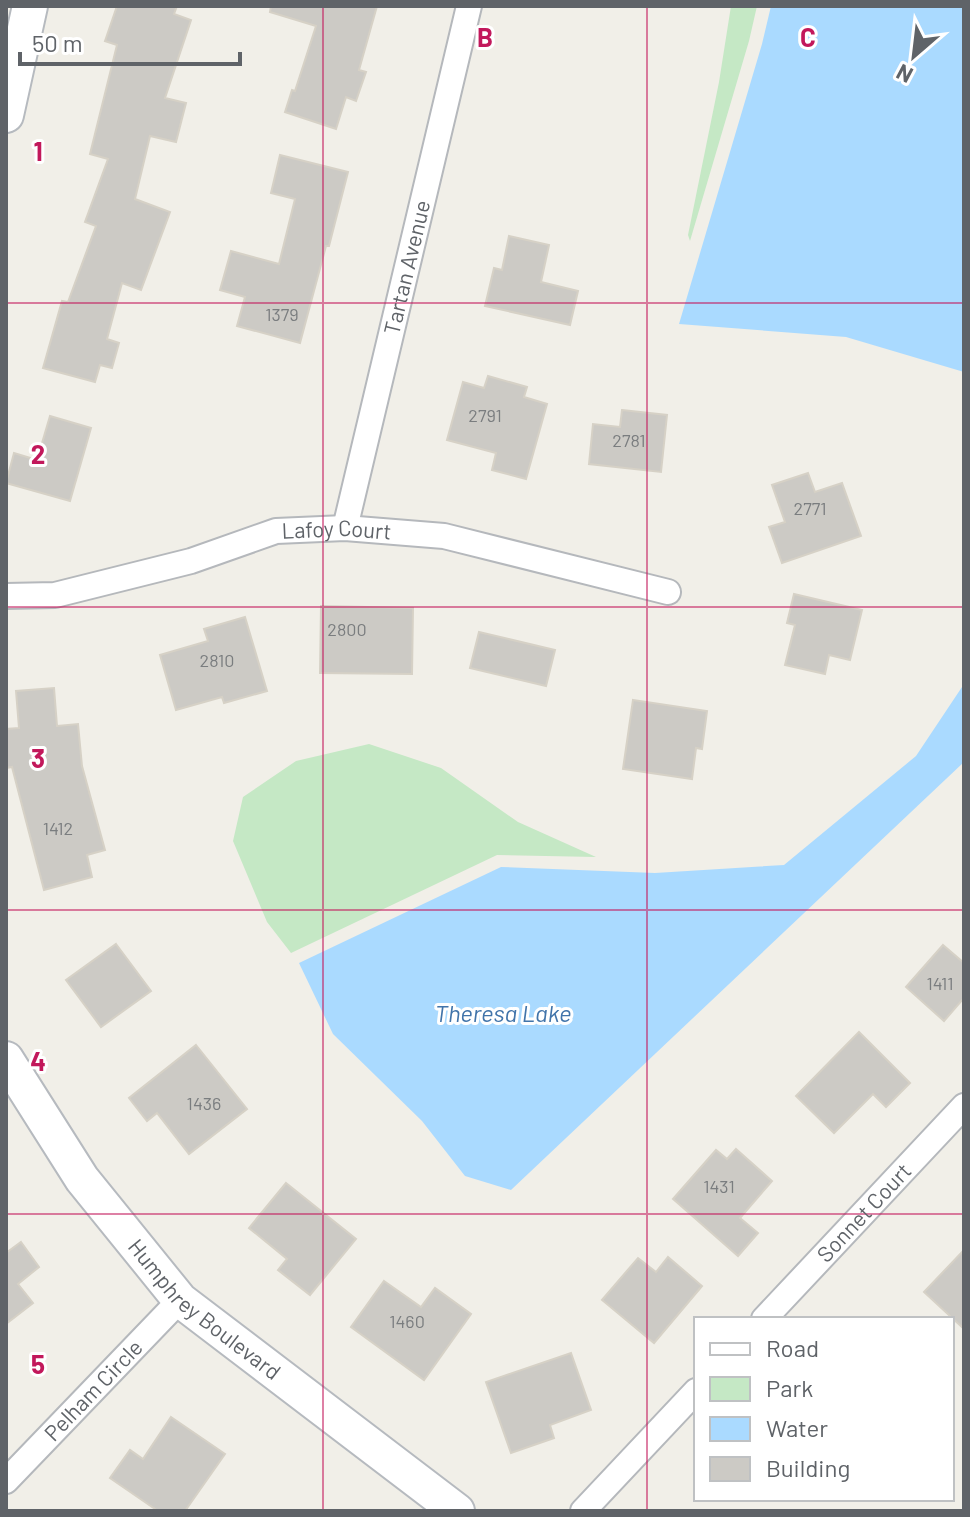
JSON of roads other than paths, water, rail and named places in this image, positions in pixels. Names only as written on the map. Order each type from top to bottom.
[{"type":"street","points":[[6,115],[30,6]]},
{"type":"street","name":"Tartan Avenue","points":[[345,528],[469,6]]},
{"type":"street","name":"Lafoy Court","points":[[6,596],[55,595],[191,561],[276,531],[345,528],[444,536],[668,592]]},
{"type":"street","name":"Humphrey Boulevard","points":[[6,1059],[82,1179],[180,1300],[457,1511]]},
{"type":"street","name":"Sonnet Court","points":[[766,1317],[964,1106]]},
{"type":"street","name":"Pelham Circle","points":[[6,1481],[180,1300]]},
{"type":"street","points":[[583,1511],[694,1393]]},
{"type":"water","points":[[771,6],[964,6],[964,372],[846,337],[679,324]]},
{"type":"water","name":"Theresa Lake","points":[[964,684],[964,762],[511,1190],[465,1176],[422,1121],[333,1034],[299,963],[501,867],[655,873],[784,865],[916,756]]}]
